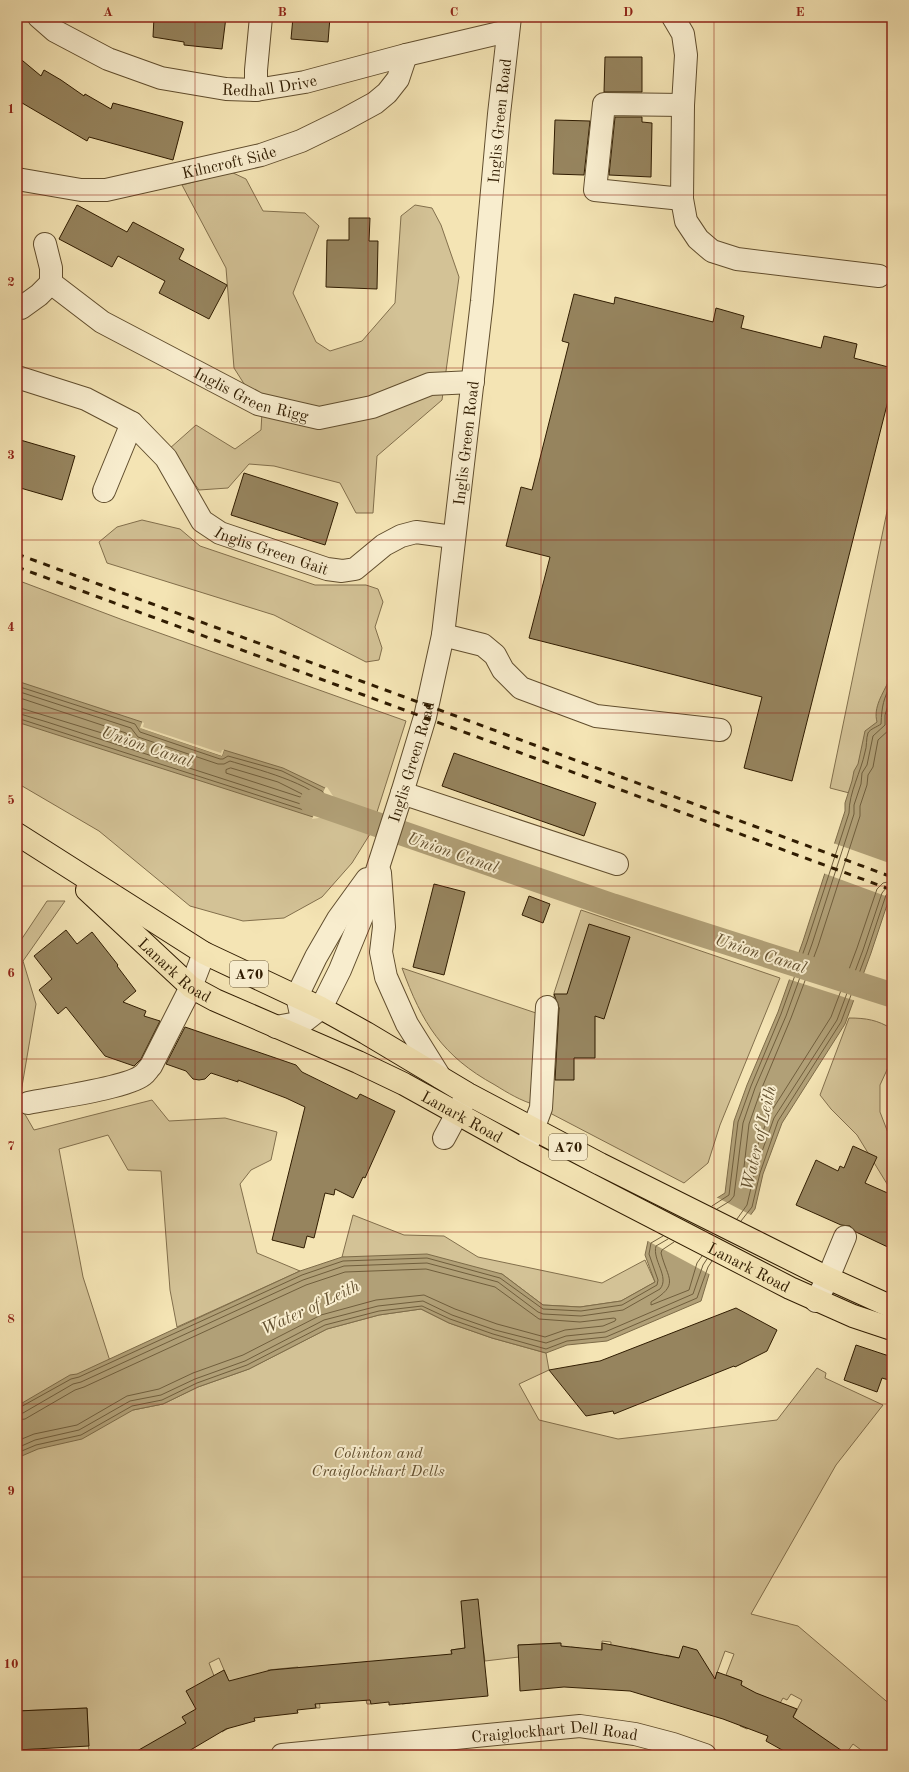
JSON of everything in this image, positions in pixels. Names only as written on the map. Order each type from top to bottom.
[{"type":"main road","name":"Lanark Road","points":[[17,834],[204,952],[321,1008],[468,1094],[534,1129],[828,1278],[892,1307]]},
{"type":"main road","name":"Lanark Road","points":[[61,863],[104,907],[191,987],[215,1000],[404,1084],[525,1151],[816,1301],[853,1316],[892,1329]]},
{"type":"street","name":"Redhall Drive","points":[[39,17],[55,31],[108,59],[161,78],[226,89],[256,90],[305,82],[406,55],[509,24]]},
{"type":"street","points":[[256,90],[256,70],[261,17]]},
{"type":"street","points":[[672,17],[683,34],[685,48],[682,200],[686,221],[698,239],[712,251],[737,259],[879,276]]},
{"type":"street","name":"Inglis Green Road","points":[[276,1027],[303,1022],[321,1008],[340,970],[357,928],[380,862],[425,717],[442,635],[473,382],[509,24]]},
{"type":"street","name":"Kilncroft Side","points":[[17,179],[82,190],[106,190],[261,155],[301,141],[375,103],[387,93],[398,79],[406,55]]},
{"type":"street","points":[[682,200],[595,190],[604,104],[683,105]]},
{"type":"street","points":[[21,308],[39,295],[51,283],[51,268],[45,244]]},
{"type":"street","name":"Inglis Green Rigg","points":[[51,283],[102,322],[258,404],[318,418],[372,407],[430,384],[473,382]]},
{"type":"street","name":"Inglis Green Gait","points":[[17,378],[86,399],[132,423],[166,458],[202,521],[220,533],[327,569],[342,571],[355,569],[384,545],[401,536],[416,532],[453,537]]},
{"type":"street","points":[[104,492],[132,423]]},
{"type":"street","points":[[442,635],[483,645],[495,655],[503,670],[521,688],[596,716],[720,730]]},
{"type":"street","points":[[402,793],[617,864]]},
{"type":"street","name":"Inglis Green Road","points":[[297,996],[316,957],[338,919],[380,862]]},
{"type":"street","name":"Inglis Green Road","points":[[380,862],[384,926],[381,952],[386,977],[407,1024],[440,1077]]},
{"type":"street","points":[[28,1103],[114,1086],[130,1082],[142,1076],[151,1066],[191,987],[204,952]]},
{"type":"street","points":[[297,996],[303,1022],[311,1042]]},
{"type":"street","points":[[525,1151],[541,1108],[547,1007]]},
{"type":"street","points":[[444,1138],[468,1094]]},
{"type":"street","points":[[816,1301],[828,1278],[844,1237]]},
{"type":"street","name":"Craiglockhart Dell Road","points":[[282,1755],[580,1726],[635,1734],[674,1744],[705,1755]]},
{"type":"green space","points":[[231,172],[246,179],[263,211],[305,213],[319,226],[293,293],[316,342],[330,351],[362,341],[395,303],[401,216],[415,205],[432,208],[441,225],[459,277],[442,400],[377,456],[373,513],[356,513],[340,483],[274,466],[249,464],[228,488],[199,490],[169,449],[196,425],[235,449],[261,430],[262,412],[234,368],[226,268],[182,185]]},
{"type":"green space","points":[[892,487],[892,804],[830,788]]},
{"type":"green space","points":[[142,520],[180,529],[200,546],[315,585],[366,585],[378,589],[383,602],[375,627],[382,648],[379,660],[366,662],[274,615],[107,563],[99,542],[117,527]]},
{"type":"green space","points":[[17,580],[123,620],[406,721],[370,834],[352,863],[322,897],[284,918],[243,921],[190,906],[99,831],[17,783]]},
{"type":"green space","name":"Colinton and Craiglockhart Dells","points":[[47,901],[65,901],[23,961],[36,1004],[19,1104],[34,1130],[152,1100],[169,1121],[225,1118],[277,1132],[271,1160],[251,1170],[240,1184],[257,1253],[300,1271],[177,1327],[170,1290],[161,1171],[128,1170],[108,1135],[59,1149],[83,1277],[109,1358],[133,1410],[163,1404],[198,1387],[249,1369],[327,1329],[379,1315],[421,1309],[449,1323],[492,1338],[546,1353],[549,1370],[519,1384],[539,1420],[618,1439],[777,1420],[817,1368],[826,1373],[825,1378],[883,1405],[836,1465],[751,1614],[798,1626],[892,1706],[892,1755],[868,1755],[853,1744],[845,1755],[809,1728],[791,1755],[787,1755],[795,1739],[785,1733],[802,1700],[791,1694],[787,1700],[783,1698],[779,1705],[747,1729],[740,1726],[753,1692],[740,1687],[742,1681],[726,1675],[734,1654],[725,1651],[703,1711],[679,1658],[666,1655],[658,1698],[648,1659],[649,1652],[631,1648],[608,1689],[611,1642],[602,1641],[601,1653],[579,1651],[579,1648],[571,1647],[566,1687],[560,1643],[518,1645],[519,1657],[485,1661],[481,1632],[464,1634],[465,1648],[451,1650],[454,1681],[411,1701],[411,1703],[402,1704],[398,1660],[368,1669],[371,1704],[367,1704],[366,1700],[361,1700],[316,1667],[320,1708],[316,1708],[312,1674],[299,1675],[298,1667],[268,1670],[271,1689],[260,1673],[232,1726],[222,1732],[217,1724],[196,1709],[194,1737],[130,1755],[89,1755],[87,1708],[17,1711],[17,946]],"holes":[[[219,1658],[227,1677],[216,1681],[209,1663]]]},
{"type":"green space","points":[[581,910],[780,978],[720,1125],[708,1163],[684,1183],[548,1112],[553,1080],[554,993]]},
{"type":"green space","points":[[402,968],[539,1014],[536,1105],[515,1096],[477,1074],[448,1050],[426,1022]]},
{"type":"green space","points":[[849,1018],[872,1020],[882,1023],[892,1029],[892,1059],[880,1085],[880,1112],[892,1143],[892,1192],[857,1135],[831,1109],[820,1095]]},
{"type":"green space","points":[[353,1215],[404,1235],[444,1236],[478,1257],[602,1283],[645,1260],[655,1282],[621,1301],[580,1307],[543,1305],[502,1274],[342,1257]]},
{"type":"water","name":"Water of Leith","points":[[892,665],[892,890],[845,1024],[782,1123],[763,1174],[755,1209],[711,1268],[701,1301],[607,1341],[567,1345],[546,1353],[492,1338],[449,1323],[421,1309],[379,1315],[327,1329],[249,1369],[198,1387],[163,1404],[133,1410],[82,1439],[38,1449],[17,1458],[17,1406],[70,1375],[77,1374],[300,1271],[342,1257],[427,1254],[502,1274],[543,1305],[580,1307],[621,1301],[655,1282],[645,1255],[648,1241],[725,1193],[734,1121],[747,1085],[778,1012],[803,941],[845,811],[845,803],[854,771],[858,764],[865,731],[877,722],[877,706],[889,680]]},
{"type":"water","points":[[17,681],[142,722],[141,728],[222,756],[224,750],[283,768],[325,788],[344,813],[313,817],[17,722]]},
{"type":"pier","points":[[142,722],[144,723],[143,727],[221,753],[222,750],[224,750],[222,756],[140,728]]},
{"type":"pier","points":[[327,787],[345,814],[312,819],[325,788]]},
{"type":"pier","points":[[833,843],[892,864],[891,898],[823,873]]},
{"type":"pier","points":[[797,954],[865,976],[856,1001],[788,979]]},
{"type":"pier","points":[[716,1197],[753,1216],[713,1269],[711,1275],[646,1240]]},
{"type":"building","points":[[154,17],[226,17],[222,49],[184,45],[184,42],[153,37]]},
{"type":"building","points":[[293,17],[330,17],[328,42],[291,39]]},
{"type":"building","points":[[17,56],[41,76],[44,70],[84,96],[85,94],[111,109],[113,103],[183,122],[173,160],[89,137],[87,141],[17,100]]},
{"type":"building","points":[[605,57],[642,57],[642,92],[604,92]]},
{"type":"building","points":[[615,117],[642,117],[642,122],[652,123],[651,177],[609,175]]},
{"type":"building","points":[[555,120],[590,121],[584,175],[553,174]]},
{"type":"building","points":[[77,205],[127,232],[133,222],[184,249],[179,259],[227,285],[209,319],[159,293],[165,281],[118,256],[112,267],[59,239]]},
{"type":"building","points":[[349,218],[370,218],[369,241],[378,241],[377,289],[326,287],[327,240],[349,240]]},
{"type":"building","points":[[574,294],[614,304],[615,297],[713,322],[716,308],[744,316],[741,328],[821,348],[824,336],[857,344],[854,358],[892,368],[892,385],[792,781],[744,768],[762,697],[529,638],[550,557],[506,546],[521,487],[532,490],[569,343],[562,341]]},
{"type":"building","points":[[17,439],[75,456],[62,500],[17,487]]},
{"type":"building","points":[[244,473],[338,503],[325,545],[231,515]]},
{"type":"building","points":[[454,753],[596,803],[584,836],[442,786]]},
{"type":"building","points":[[434,884],[465,892],[444,975],[413,967]]},
{"type":"building","points":[[529,896],[550,904],[543,923],[522,915]]},
{"type":"building","points":[[589,924],[630,937],[604,1019],[595,1016],[595,1058],[574,1058],[574,1080],[555,1080],[559,1008],[554,994],[567,994]]},
{"type":"building","points":[[66,930],[77,944],[92,932],[136,991],[123,1002],[146,1011],[144,1016],[160,1021],[141,1059],[134,1066],[105,1056],[66,1007],[58,1014],[39,990],[52,979],[34,956]]},
{"type":"building","points":[[185,1027],[296,1065],[302,1072],[357,1099],[360,1094],[395,1111],[365,1178],[363,1177],[353,1198],[335,1189],[334,1195],[325,1193],[314,1238],[307,1236],[304,1248],[272,1240],[305,1107],[286,1098],[238,1080],[238,1082],[211,1073],[205,1079],[193,1079],[186,1071],[166,1064]]},
{"type":"building","points":[[853,1146],[877,1157],[865,1183],[892,1195],[892,1249],[856,1232],[850,1226],[841,1225],[796,1205],[816,1160],[838,1171],[840,1166],[844,1168]]},
{"type":"building","points":[[736,1308],[777,1330],[767,1351],[735,1367],[734,1366],[614,1414],[613,1411],[586,1416],[549,1370],[600,1361]]},
{"type":"building","points":[[856,1345],[892,1357],[892,1381],[882,1378],[877,1392],[844,1380]]},
{"type":"building","points":[[478,1599],[488,1696],[389,1705],[389,1702],[371,1704],[370,1700],[315,1704],[316,1708],[297,1710],[298,1713],[254,1718],[255,1721],[226,1729],[182,1755],[130,1755],[186,1723],[182,1717],[196,1709],[186,1691],[224,1670],[229,1681],[271,1670],[452,1654],[451,1650],[465,1648],[461,1601]]},
{"type":"building","points":[[561,1643],[561,1646],[602,1650],[602,1643],[679,1658],[683,1646],[697,1650],[715,1679],[717,1672],[742,1681],[741,1685],[756,1693],[797,1709],[793,1717],[848,1755],[791,1755],[766,1741],[768,1736],[723,1719],[630,1691],[564,1687],[520,1691],[518,1645]]},
{"type":"building","points":[[87,1708],[89,1746],[17,1750],[17,1711]]},
{"type":"waterway","name":"Union Canal","points":[[312,802],[613,906],[892,995]]},
{"type":"railway","points":[[17,554],[892,877]]},
{"type":"railway","points":[[17,567],[892,890]]}]
